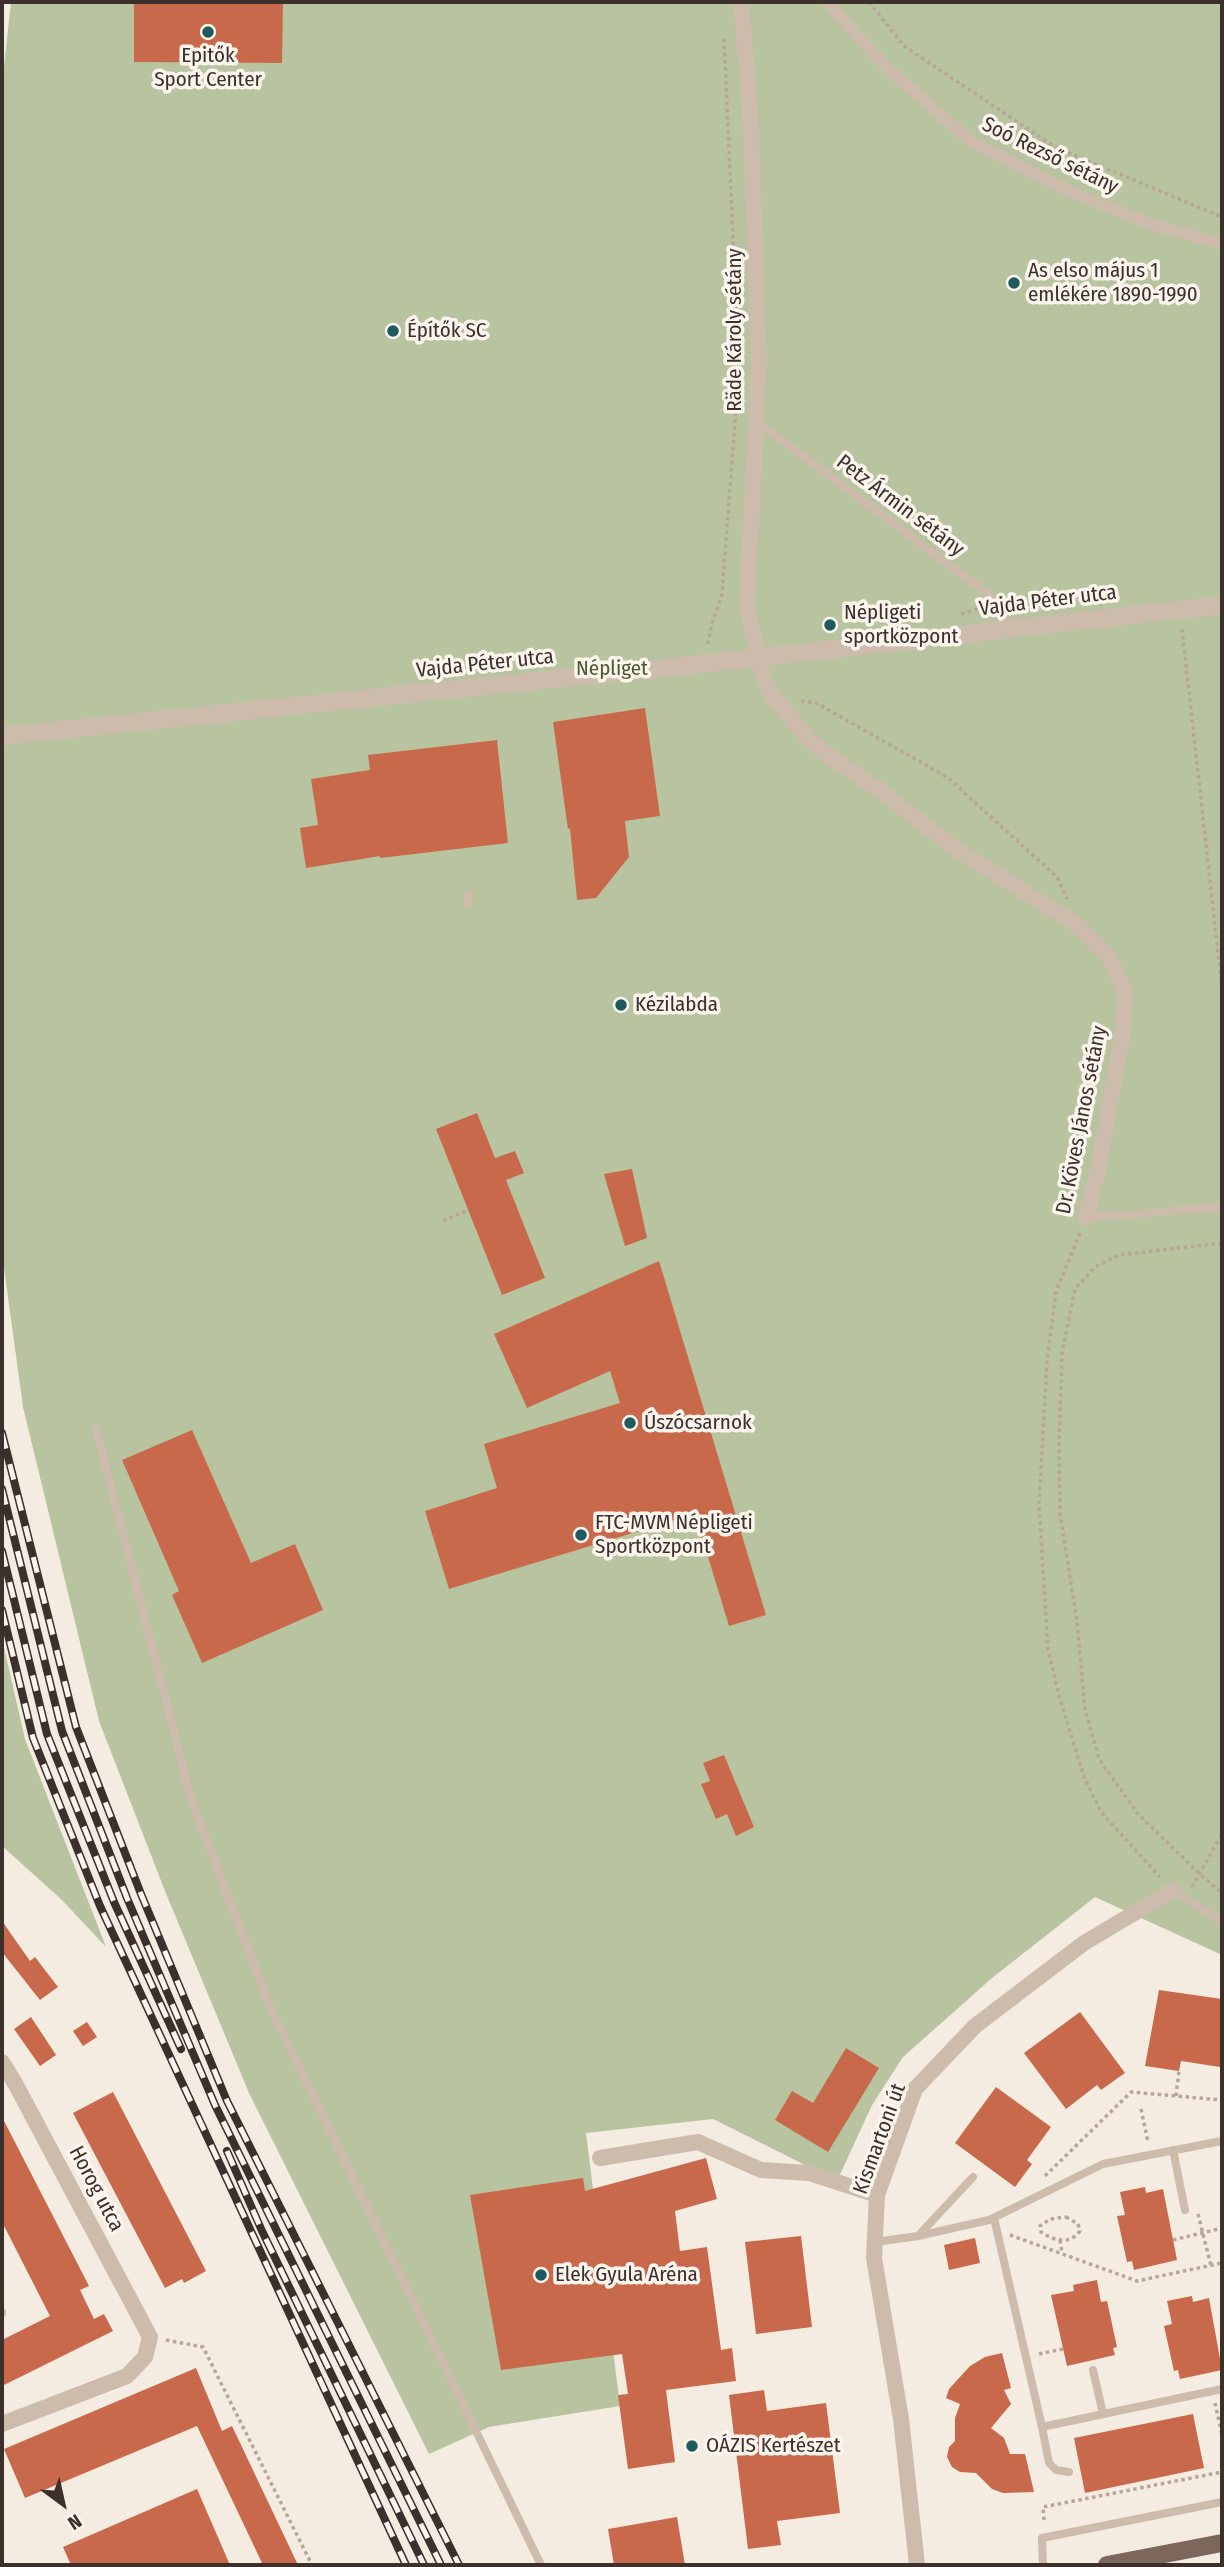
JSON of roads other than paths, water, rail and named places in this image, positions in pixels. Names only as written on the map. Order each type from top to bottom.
[{"type":"main road","points":[[1107,2565],[1222,2543]]},
{"type":"street","name":"Räde Károly sétány","points":[[741,2],[750,108],[759,358],[747,605],[758,657]]},
{"type":"street","name":"Soó Rezső sétány","points":[[827,2],[886,67],[972,142],[1067,190],[1148,223],[1222,244]]},
{"type":"street","name":"Vajda Péter utca","points":[[2,736],[758,657],[1222,605]]},
{"type":"street","name":"Dr. Köves János sétány","points":[[758,657],[762,675],[773,697],[811,741],[956,849],[1076,924],[1109,957],[1126,993],[1121,1043],[1098,1170],[1086,1218]]},
{"type":"street","name":"Kismartoni út","points":[[917,2565],[901,2419],[874,2258],[877,2195],[915,2089],[975,2026],[1084,1943],[1179,1894]]},
{"type":"street","name":"Horog utca","points":[[2,2062],[150,2337],[145,2357],[127,2376],[2,2424]]},
{"type":"street","points":[[600,2158],[698,2142],[761,2170],[809,2173],[877,2195]]},
{"type":"lane","name":"Petz Ármin sétány","points":[[756,421],[999,602],[1012,629]]},
{"type":"lane","points":[[467,905],[469,894]]},
{"type":"lane","points":[[1086,1218],[1222,1207]]},
{"type":"lane","points":[[96,1428],[191,1799],[270,2007],[541,2565]]},
{"type":"lane","points":[[1179,1894],[1222,1922]]},
{"type":"lane","points":[[875,2242],[918,2236],[994,2218],[1103,2164],[1222,2141]]},
{"type":"lane","points":[[1173,2150],[1185,2210]]},
{"type":"lane","points":[[918,2236],[973,2178]]},
{"type":"lane","points":[[994,2218],[1049,2463],[1056,2470],[1069,2472]]},
{"type":"lane","points":[[1093,2370],[1104,2414]]},
{"type":"lane","points":[[1042,2427],[1222,2389]]},
{"type":"lane","points":[[1043,2565],[1042,2538],[1222,2502]]},
{"type":"railway","points":[[2,1433],[76,1727],[141,1894],[227,2101],[459,2565]]},
{"type":"railway","points":[[2,1489],[62,1731],[127,1898],[215,2105],[441,2565]]},
{"type":"railway","points":[[2,1551],[47,1734],[114,1902],[181,2049]]},
{"type":"railway","points":[[2,1610],[33,1738],[100,1906],[406,2565]]},
{"type":"railway","points":[[227,2151],[262,2231],[424,2565]]},
{"type":"place","name":"Epitők Sport Center","points":[[208,32]]},
{"type":"place","name":"As elso május 1 emlékére 1890-1990","points":[[1014,283]]},
{"type":"place","name":"Építők SC","points":[[393,331]]},
{"type":"place","name":"Népligeti sportközpont","points":[[830,625]]},
{"type":"place","name":"Kézilabda","points":[[621,1005]]},
{"type":"place","name":"Úszócsarnok","points":[[630,1423]]},
{"type":"place","name":"FTC-MVM Népligeti Sportközpont","points":[[581,1535]]},
{"type":"place","name":"Elek Gyula Aréna","points":[[541,2275]]},
{"type":"place","name":"OÁZIS Kertészet","points":[[692,2446]]},
{"type":"park label","name":"Népliget","points":[[612,669]]}]
